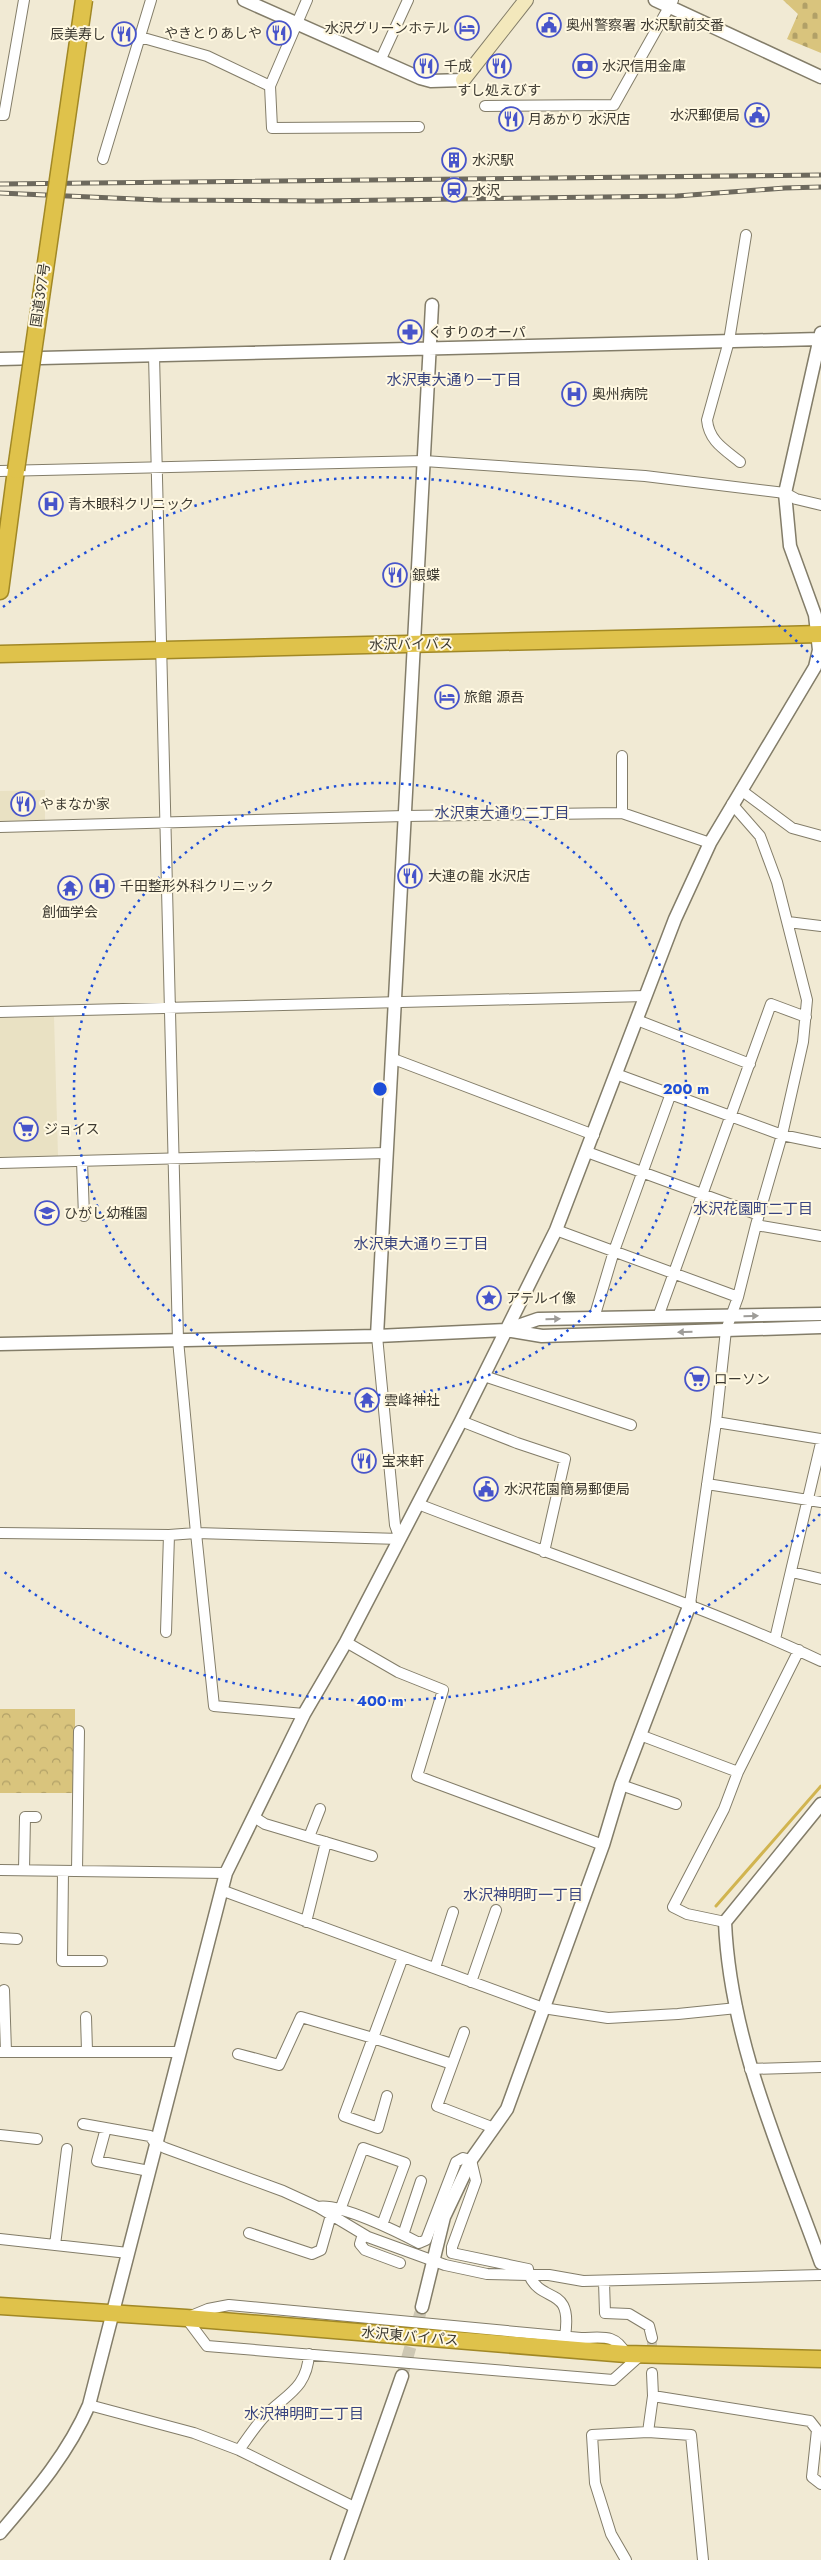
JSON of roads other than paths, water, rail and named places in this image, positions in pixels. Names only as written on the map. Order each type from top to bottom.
[{"type":"highway","name":"国道397号","points":[[0,591],[8,471],[84,0]]},
{"type":"highway","name":"水沢バイパス","points":[[0,654],[819,634]]},
{"type":"highway","name":"水沢東バイパス","points":[[0,2306],[112,2312],[634,2354],[821,2359]]},
{"type":"main road","points":[[464,80],[526,0]]},
{"type":"street","points":[[0,115],[4,115],[24,0]]},
{"type":"street","points":[[103,159],[151,0]]},
{"type":"street","points":[[244,0],[420,78],[431,81],[464,80]]},
{"type":"street","points":[[308,0],[270,86],[272,128],[419,127]]},
{"type":"street","points":[[380,61],[408,0]]},
{"type":"street","points":[[655,0],[672,4],[821,77]]},
{"type":"street","points":[[485,106],[614,105],[672,4]]},
{"type":"street","points":[[140,36],[207,56],[270,86]]},
{"type":"street","points":[[740,462],[714,442],[708,430],[707,420],[729,341],[746,235]]},
{"type":"street","points":[[400,1539],[395,1525],[377,1336],[432,305]]},
{"type":"street","points":[[0,359],[729,341],[820,336],[785,493],[790,546],[810,596],[819,634],[819,650],[815,667],[710,843],[675,919],[588,1152],[556,1230],[484,1376],[400,1539],[346,1642],[304,1714],[226,1873],[178,2052],[88,2405],[79,2428],[50,2474],[0,2533]]},
{"type":"street","points":[[154,355],[178,1340],[214,1706],[304,1714]]},
{"type":"street","points":[[8,471],[157,465],[424,461],[645,476],[785,493],[796,499],[821,505]]},
{"type":"street","points":[[622,756],[622,814]]},
{"type":"street","points":[[741,790],[792,828],[821,836]]},
{"type":"street","points":[[422,2308],[444,2217],[471,2160],[508,2109],[603,1845],[621,1784],[690,1604],[716,1422],[726,1330],[738,1297],[757,1220],[782,1136],[803,1042],[807,1000],[777,882],[760,836],[732,804]]},
{"type":"street","points":[[0,827],[405,816],[622,814],[710,843]]},
{"type":"street","points":[[788,922],[821,926]]},
{"type":"street","points":[[0,1012],[646,996]]},
{"type":"street","points":[[658,1317],[732,1117],[771,1004],[806,1017]]},
{"type":"street","points":[[637,1020],[750,1064]]},
{"type":"street","points":[[391,1058],[594,1135]]},
{"type":"street","points":[[616,1074],[670,1096],[782,1136],[821,1143]]},
{"type":"street","points":[[594,1318],[614,1251],[670,1096]]},
{"type":"street","points":[[588,1152],[702,1195],[757,1220],[821,1236]]},
{"type":"street","points":[[0,1164],[174,1157],[386,1153]]},
{"type":"street","points":[[82,1161],[84,1216]]},
{"type":"street","points":[[556,1230],[738,1297]]},
{"type":"street","points":[[506,1330],[538,1319],[821,1314]]},
{"type":"street","points":[[0,1344],[377,1336],[506,1330],[542,1336],[821,1328]]},
{"type":"street","points":[[484,1376],[631,1424]]},
{"type":"street","points":[[461,1421],[517,1444],[565,1459],[544,1552]]},
{"type":"street","points":[[716,1422],[821,1439]]},
{"type":"street","points":[[775,1639],[821,1443]]},
{"type":"street","points":[[707,1484],[821,1502]]},
{"type":"street","points":[[418,1504],[544,1552],[690,1604],[775,1639],[821,1661]]},
{"type":"street","points":[[0,1533],[169,1535],[196,1533],[400,1539]]},
{"type":"street","points":[[166,1632],[169,1535]]},
{"type":"street","points":[[792,1572],[821,1578]]},
{"type":"street","points":[[346,1642],[398,1672],[443,1690],[418,1776],[603,1845]]},
{"type":"street","points":[[725,1922],[687,1914],[673,1907],[724,1809],[738,1772],[799,1650]]},
{"type":"street","points":[[77,1871],[79,1732]]},
{"type":"street","points":[[640,1735],[738,1772]]},
{"type":"street","points":[[621,1784],[676,1804]]},
{"type":"street","points":[[821,1804],[725,1922],[726,1958],[750,2069],[821,2263]]},
{"type":"street","points":[[309,1837],[320,1809]]},
{"type":"street","points":[[24,1870],[25,1816],[36,1817]]},
{"type":"street","points":[[254,1817],[265,1824],[372,1856]]},
{"type":"street","points":[[306,1922],[326,1842]]},
{"type":"street","points":[[0,1870],[226,1873]]},
{"type":"street","points":[[63,1871],[62,1961],[102,1961]]},
{"type":"street","points":[[221,1890],[544,2008],[608,2018],[737,2008]]},
{"type":"street","points":[[471,1982],[496,1910]]},
{"type":"street","points":[[435,1968],[453,1912]]},
{"type":"street","points":[[0,1938],[17,1939]]},
{"type":"street","points":[[387,2096],[378,2128],[344,2116],[403,1957]]},
{"type":"street","points":[[4,1990],[3,2052],[178,2052]]},
{"type":"street","points":[[86,2017],[86,2051]]},
{"type":"street","points":[[238,2054],[279,2065],[301,2018],[373,2038],[452,2064]]},
{"type":"street","points":[[464,2032],[437,2106],[494,2128]]},
{"type":"street","points":[[750,2069],[821,2067]]},
{"type":"street","points":[[83,2124],[150,2136],[156,2143],[283,2191],[318,2207],[324,2205],[336,2212],[363,2234],[434,2260],[487,2274],[529,2275],[604,2282],[821,2276]]},
{"type":"street","points":[[106,2128],[97,2161],[149,2171]]},
{"type":"street","points":[[0,2135],[37,2139]]},
{"type":"street","points":[[249,2233],[312,2254],[321,2250],[363,2148],[405,2163],[382,2225]]},
{"type":"street","points":[[55,2245],[67,2149]]},
{"type":"street","points":[[336,2212],[382,2225],[420,2243],[426,2240],[456,2162],[463,2158],[471,2160]]},
{"type":"street","points":[[471,2160],[476,2181],[452,2247],[452,2253],[528,2269],[533,2285],[559,2299],[565,2308],[567,2324],[565,2336]]},
{"type":"street","points":[[403,2235],[421,2181]]},
{"type":"street","points":[[363,2234],[360,2244],[365,2250],[400,2263]]},
{"type":"street","points":[[0,2239],[128,2253]]},
{"type":"street","points":[[604,2282],[605,2313],[629,2314],[649,2326],[652,2338]]},
{"type":"street","points":[[228,2305],[565,2336],[612,2338],[634,2354],[613,2380],[207,2346],[186,2318],[208,2309],[228,2305]]},
{"type":"street","points":[[239,2450],[262,2418],[301,2382],[308,2370],[308,2354]]},
{"type":"street","points":[[648,2432],[653,2396],[652,2373]]},
{"type":"street","points":[[338,2560],[402,2376]]},
{"type":"street","points":[[653,2396],[810,2421],[817,2430],[812,2477],[821,2484]]},
{"type":"street","points":[[88,2405],[194,2433],[239,2450],[356,2508]]},
{"type":"street","points":[[626,2560],[611,2534],[595,2483],[592,2435],[648,2432],[691,2435],[703,2560]]},
{"type":"waterway","points":[[716,1906],[821,1786]]},
{"type":"tunnel","points":[[402,2376],[422,2307]]},
{"type":"tunnel","points":[[652,2338],[652,2373]]},
{"type":"railway","points":[[0,184],[821,175]]},
{"type":"railway","points":[[0,193],[158,200],[318,201],[677,196],[821,187]]},
{"type":"place","name":"奥州警察署 水沢駅前交番","points":[[549,25]]},
{"type":"place","name":"水沢グリーンホテル","points":[[467,28]]},
{"type":"place","name":"やきとりあしや","points":[[279,33]]},
{"type":"place","name":"辰美寿し","points":[[124,34]]},
{"type":"place","name":"千成","points":[[426,66]]},
{"type":"place","name":"すし処えびす","points":[[499,66]]},
{"type":"place","name":"水沢信用金庫","points":[[585,66]]},
{"type":"place","name":"水沢郵便局","points":[[757,115]]},
{"type":"place","name":"月あかり 水沢店","points":[[511,119]]},
{"type":"place","name":"水沢駅","points":[[454,160]]},
{"type":"place","name":"水沢","points":[[454,190]]},
{"type":"place","name":"くすりのオーパ","points":[[410,332]]},
{"type":"place","name":"奥州病院","points":[[574,394]]},
{"type":"place","name":"青木眼科クリニック","points":[[51,504]]},
{"type":"place","name":"銀蝶","points":[[395,575]]},
{"type":"place","name":"旅館 源吾","points":[[447,697]]},
{"type":"place","name":"やまなか家","points":[[23,804]]},
{"type":"place","name":"大連の龍 水沢店","points":[[410,876]]},
{"type":"place","name":"千田整形外科クリニック","points":[[102,886]]},
{"type":"place","name":"創価学会","points":[[70,888]]},
{"type":"place","name":"ジョイス","points":[[26,1129]]},
{"type":"place","name":"ひがし幼稚園","points":[[47,1213]]},
{"type":"place","name":"アテルイ像","points":[[489,1298]]},
{"type":"place","name":"ローソン","points":[[697,1379]]},
{"type":"place","name":"雲峰神社","points":[[367,1400]]},
{"type":"place","name":"宝来軒","points":[[364,1461]]},
{"type":"place","name":"水沢花園簡易郵便局","points":[[486,1489]]},
{"type":"district","name":"水沢東大通り一丁目","points":[[454,380]]},
{"type":"district","name":"水沢東大通り二丁目","points":[[502,813]]},
{"type":"district","name":"水沢花園町二丁目","points":[[753,1209]]},
{"type":"district","name":"水沢東大通り三丁目","points":[[421,1244]]},
{"type":"district","name":"水沢神明町一丁目","points":[[523,1895]]},
{"type":"district","name":"水沢神明町二丁目","points":[[304,2414]]}]
